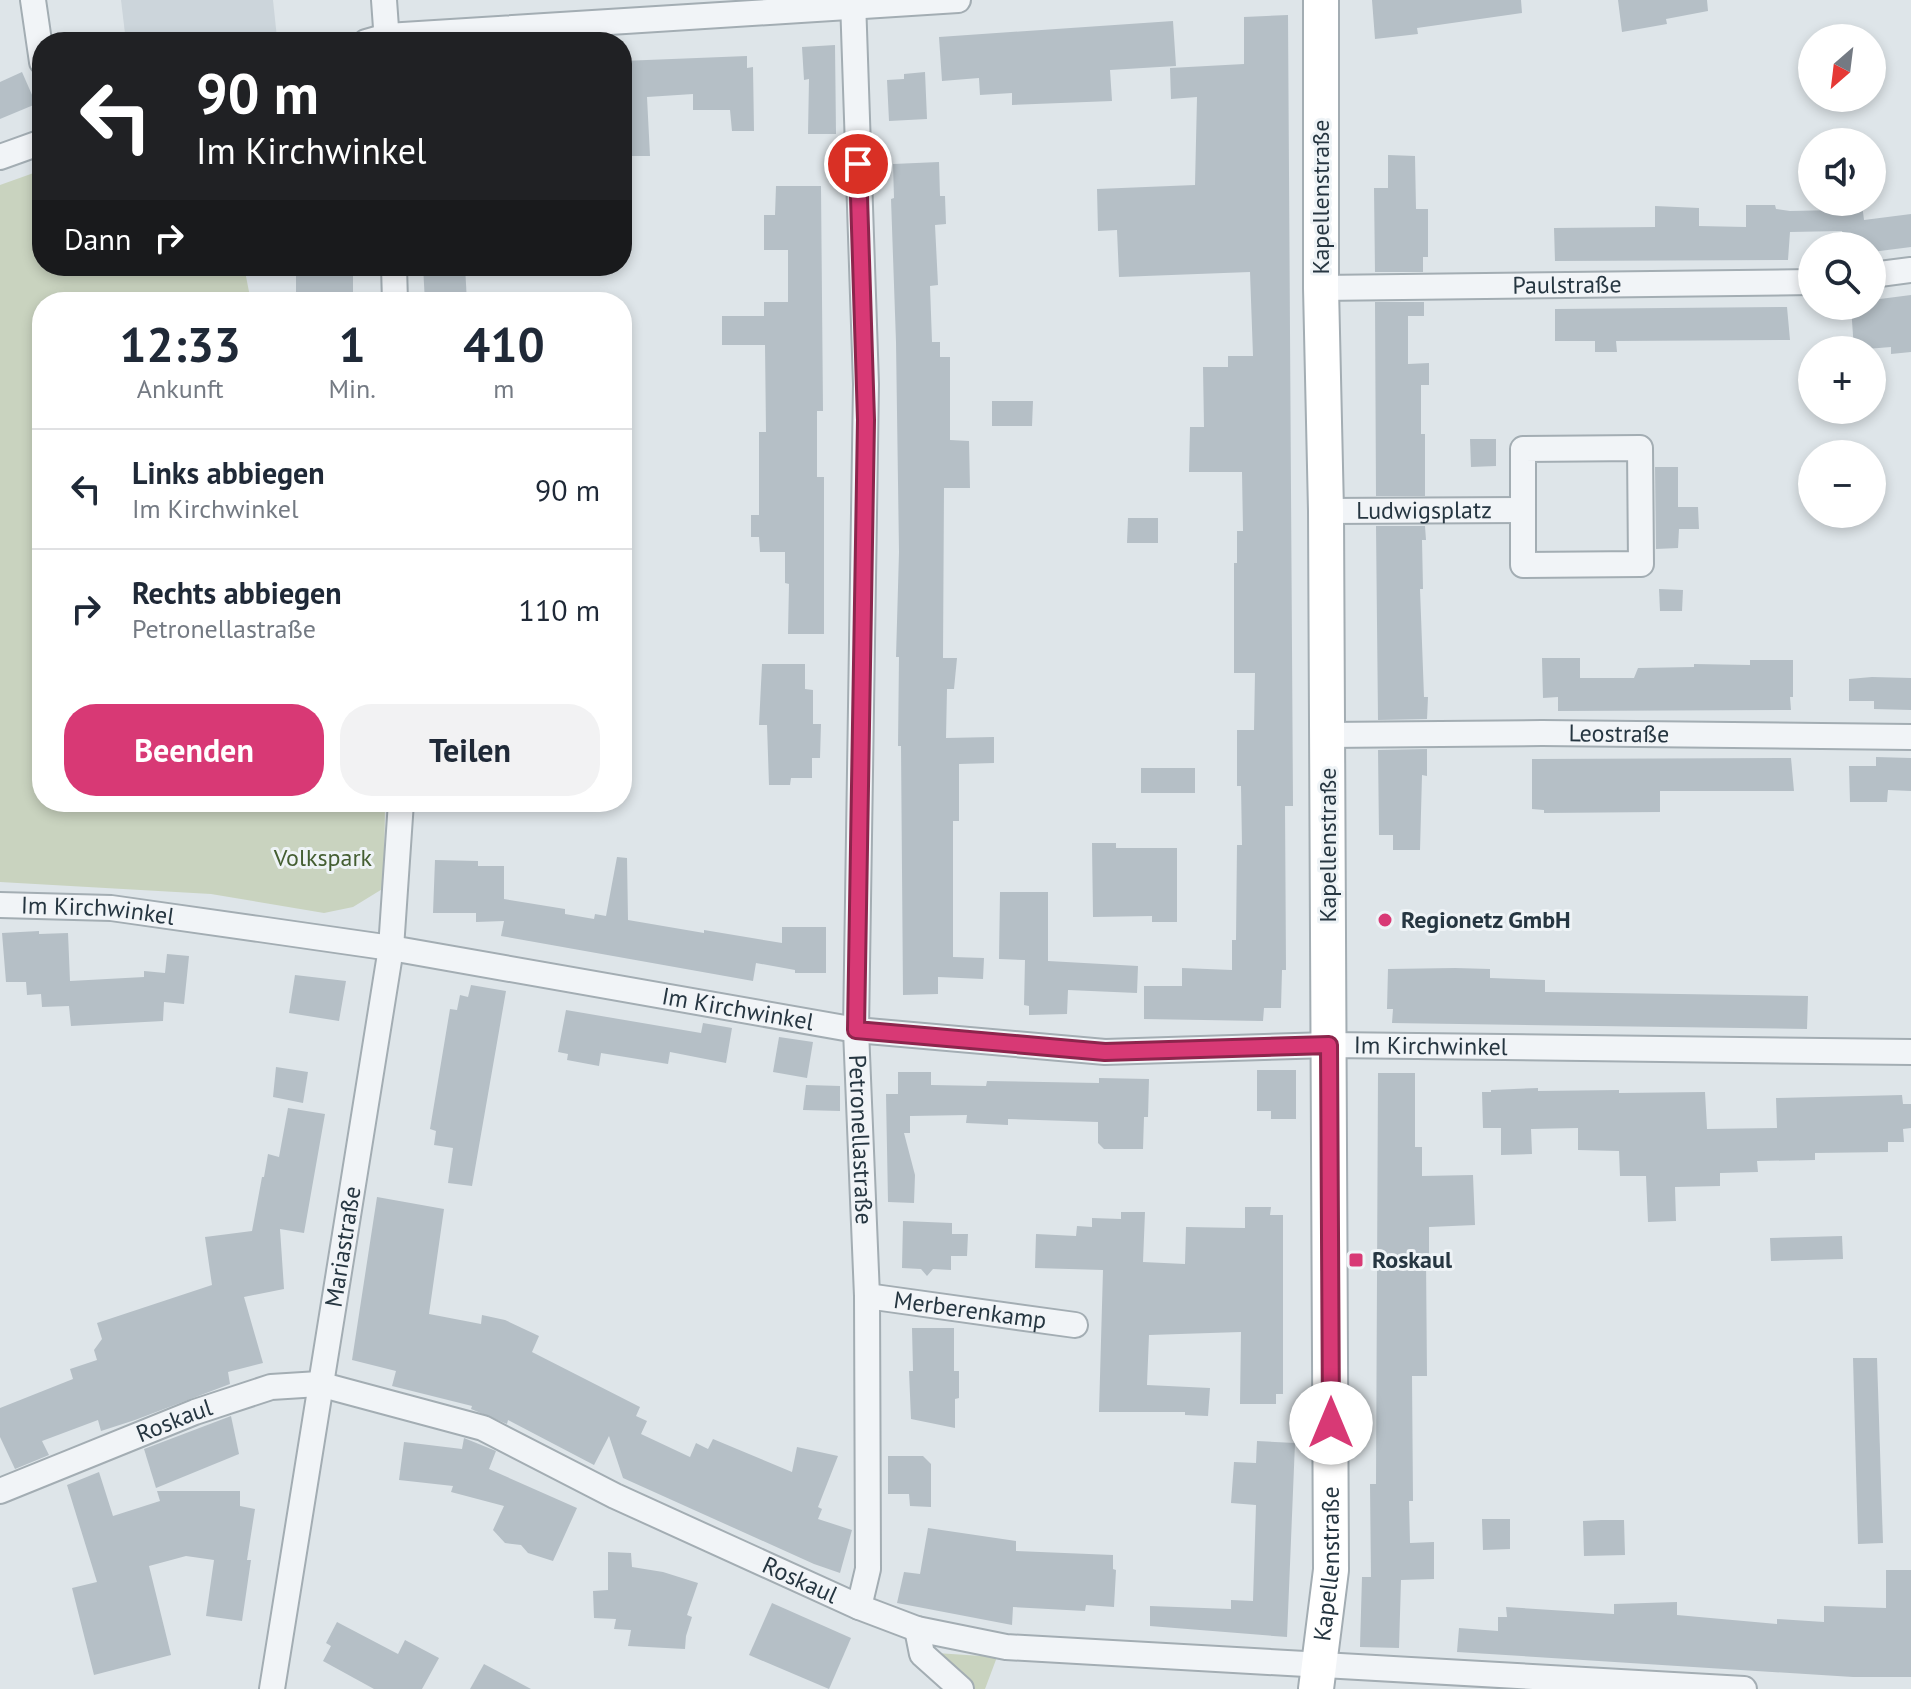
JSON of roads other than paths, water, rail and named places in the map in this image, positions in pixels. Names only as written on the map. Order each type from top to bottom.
[{"type":"street","points":[[33,0],[38,32]]},
{"type":"street","points":[[381,32],[384,0]]},
{"type":"street","points":[[485,32],[853,4],[958,0]]},
{"type":"street","name":"Kapellenstraße","points":[[1319,1676],[1331,1570],[1321,0]]},
{"type":"street","name":"Petronellastraße","points":[[853,4],[866,384],[856,1030],[867,1296],[868,1569],[859,1607]]},
{"type":"street","points":[[0,157],[32,146]]},
{"type":"street","points":[[1886,273],[1911,270]]},
{"type":"street","name":"Paulstraße","points":[[1321,288],[1798,282]]},
{"type":"street","name":"Ludwigsplatz","points":[[1640,448],[1641,564],[1523,565],[1523,510],[1523,449],[1640,448]]},
{"type":"street","name":"Ludwigsplatz","points":[[1326,511],[1523,510]]},
{"type":"street","name":"Leostraße","points":[[1327,735],[1542,733],[1911,737]]},
{"type":"street","name":"Mariastraße","points":[[272,1689],[391,948],[400,812]]},
{"type":"street","name":"Im Kirchwinkel","points":[[0,905],[111,908],[391,948],[856,1030],[1105,1052],[1329,1045],[1911,1052]]},
{"type":"street","name":"Merberenkamp","points":[[867,1296],[1075,1325]]},
{"type":"street","name":"Roskaul","points":[[0,1491],[195,1412],[271,1387],[319,1384],[483,1428],[615,1496],[859,1607],[917,1629],[1006,1647],[1319,1676],[1744,1689]]},
{"type":"street","points":[[917,1629],[922,1654],[961,1689]]},
{"type":"place","name":"Regionetz GmbH","points":[[1385,920]]},
{"type":"place","name":"Roskaul","points":[[1356,1260]]},
{"type":"park label","name":"Volkspark","points":[[323,858]]}]
